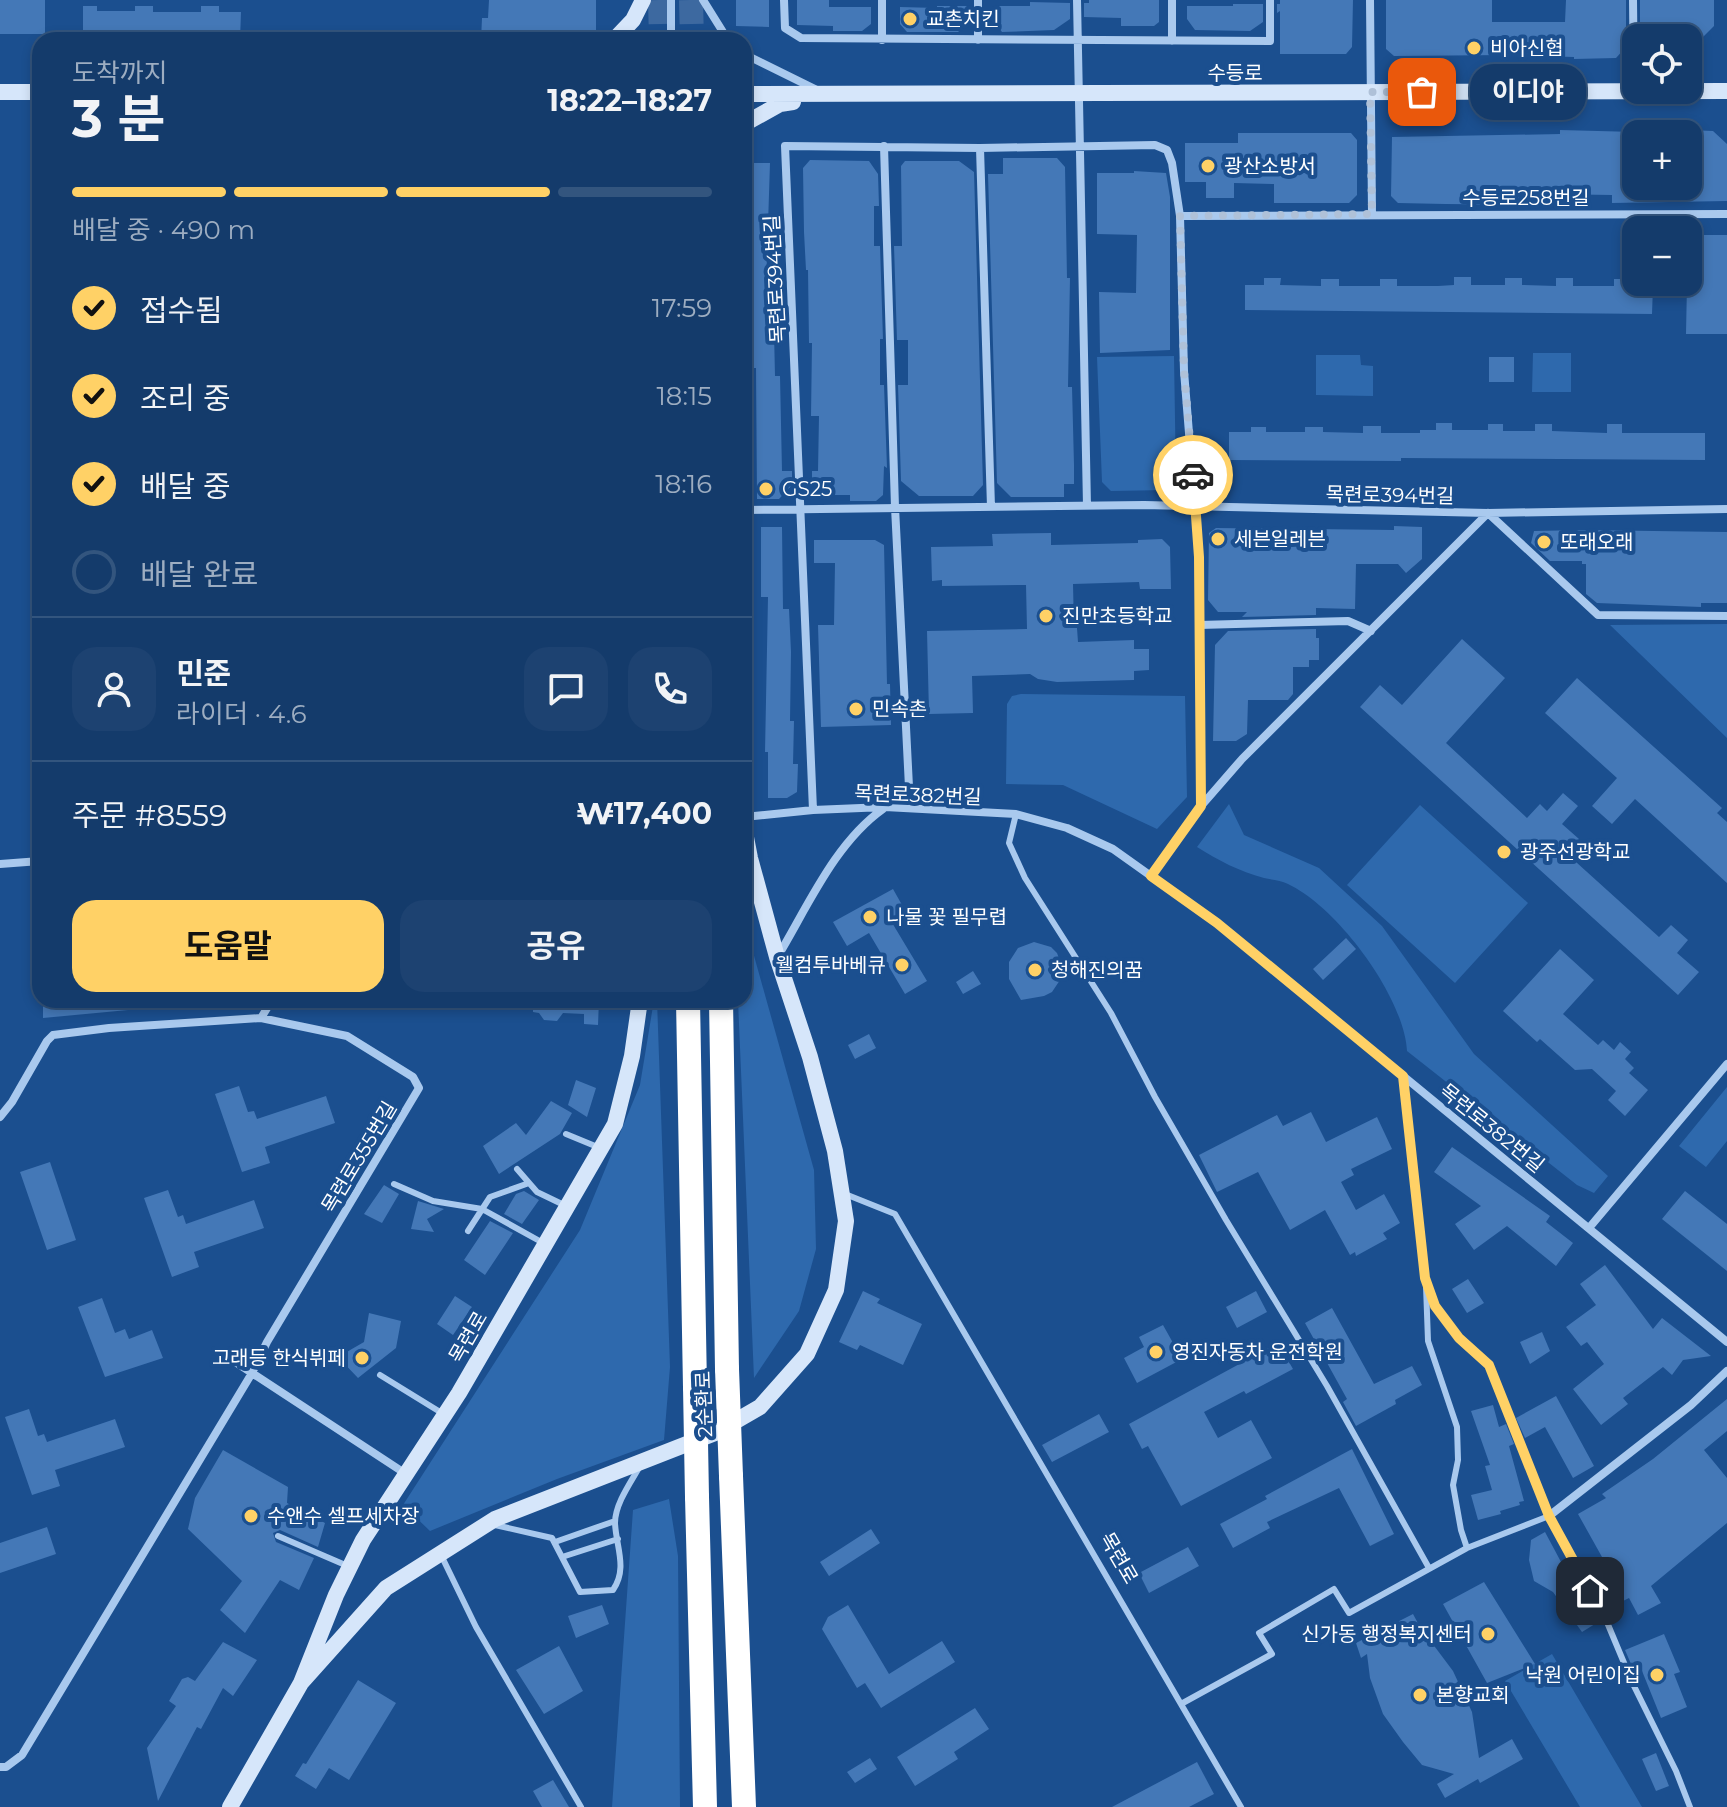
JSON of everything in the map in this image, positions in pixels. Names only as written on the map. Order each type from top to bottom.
[{"type":"highway","name":"2순환로","points":[[688,1008],[705,1807]]},
{"type":"highway","name":"2순환로","points":[[721,1008],[727,1369],[744,1807]]},
{"type":"main road","points":[[622,32],[633,20],[643,0]]},
{"type":"main road","name":"수등로","points":[[752,94],[1622,91]]},
{"type":"main road","name":"수등로","points":[[1702,91],[1727,91]]},
{"type":"main road","points":[[0,92],[32,92]]},
{"type":"main road","points":[[752,120],[780,104],[829,96]]},
{"type":"main road","name":"목련로","points":[[301,1683],[386,1588],[487,1524],[715,1433],[760,1407],[807,1354],[836,1290],[846,1221],[835,1151],[752,862]]},
{"type":"main road","points":[[752,879],[757,884]]},
{"type":"main road","name":"목련로","points":[[230,1807],[301,1683],[363,1540],[445,1415],[615,1124],[632,1056],[639,1008]]},
{"type":"street","points":[[671,0],[671,32]]},
{"type":"street","points":[[703,0],[723,32]]},
{"type":"street","points":[[784,0],[785,28],[801,38],[1172,41],[1270,41],[1270,0]]},
{"type":"street","points":[[882,0],[882,40]]},
{"type":"street","points":[[978,0],[978,40]]},
{"type":"street","points":[[1077,0],[1087,506]]},
{"type":"street","points":[[1172,0],[1172,41]]},
{"type":"street","points":[[1370,0],[1372,214]]},
{"type":"street","points":[[1633,0],[1633,24]]},
{"type":"street","points":[[752,58],[829,96]]},
{"type":"street","name":"목련로394번길","points":[[813,810],[785,146],[980,148],[1155,145],[1167,150],[1180,216],[1184,371],[1199,557],[1201,806]]},
{"type":"street","points":[[884,146],[895,507],[910,807]]},
{"type":"street","points":[[980,148],[991,507]]},
{"type":"street","name":"수등로258번길","points":[[1180,216],[1727,214]]},
{"type":"street","name":"목련로394번길","points":[[752,510],[1087,506],[1488,513],[1727,509]]},
{"type":"street","points":[[1488,513],[1598,615],[1727,616]]},
{"type":"street","name":"목련로394번길","points":[[1151,876],[1201,806],[1242,759],[1488,513]]},
{"type":"street","points":[[1199,625],[1348,621],[1371,631]]},
{"type":"street","points":[[777,957],[836,859],[865,821],[885,807]]},
{"type":"street","name":"목련로382번길","points":[[752,816],[885,807],[1016,814],[1067,828],[1113,849],[1217,923],[1727,1342]]},
{"type":"street","points":[[0,864],[32,862]]},
{"type":"street","points":[[261,1018],[267,1008]]},
{"type":"street","name":"목련로355번길","points":[[0,1117],[53,1035],[93,1029],[261,1018],[347,1036],[413,1077],[419,1088],[22,1755],[6,1767],[0,1767]]},
{"type":"street","points":[[1589,1228],[1727,1064]]},
{"type":"street","points":[[220,1352],[406,1474]]},
{"type":"street","points":[[1549,1516],[1691,1405],[1727,1371]]},
{"type":"lane","points":[[1016,814],[1009,843],[1025,878],[1111,1013],[1194,1165],[1327,1386],[1429,1568]]},
{"type":"lane","points":[[1403,1076],[1425,1278],[1428,1341],[1457,1427],[1458,1460],[1453,1485],[1467,1548]]},
{"type":"lane","points":[[566,1134],[601,1148]]},
{"type":"lane","points":[[517,1169],[537,1192],[567,1206]]},
{"type":"lane","points":[[468,1231],[490,1197],[529,1183]]},
{"type":"lane","points":[[394,1184],[433,1201],[482,1209],[545,1244]]},
{"type":"lane","name":"목련로","points":[[841,1193],[895,1214],[1241,1807]]},
{"type":"lane","points":[[1425,1278],[1435,1306],[1459,1338],[1489,1365],[1549,1516],[1604,1615],[1690,1807]]},
{"type":"lane","points":[[380,1375],[445,1415]]},
{"type":"lane","points":[[487,1524],[552,1538],[580,1592],[613,1590],[620,1580],[621,1553],[615,1521],[622,1499],[642,1461]]},
{"type":"lane","points":[[1181,1704],[1272,1654],[1259,1633],[1334,1589],[1349,1613],[1467,1548],[1549,1516]]},
{"type":"lane","points":[[555,1542],[615,1521]]},
{"type":"lane","points":[[278,1536],[350,1567]]},
{"type":"lane","points":[[562,1557],[618,1539]]},
{"type":"lane","points":[[441,1553],[476,1627],[581,1807]]},
{"type":"shaded area","points":[[1533,353],[1571,353],[1571,392],[1532,392]]},
{"type":"shaded area","points":[[1316,355],[1360,355],[1361,365],[1373,366],[1373,396],[1316,395]]},
{"type":"shaded area","points":[[1174,356],[1176,482],[1167,490],[1111,491],[1102,482],[1097,357]]},
{"type":"shaded area","points":[[1727,624],[1727,738],[1610,625]]},
{"type":"shaded area","points":[[1012,696],[1185,696],[1187,797],[1157,829],[1063,785],[1006,784],[1007,704]]},
{"type":"shaded area","points":[[1229,804],[1244,835],[1319,868],[1382,926],[1474,1054],[1608,1176],[1594,1193],[1577,1185],[1407,1051],[1403,1029],[1381,980],[1346,932],[1327,912],[1288,884],[1238,869],[1197,847]]},
{"type":"shaded area","points":[[1420,805],[1528,903],[1455,983],[1347,885]]},
{"type":"shaded area","points":[[752,949],[814,1170],[816,1249],[799,1311],[754,1378],[738,1008],[752,1008]]},
{"type":"shaded area","points":[[653,1008],[657,1008],[670,1367],[664,1440],[557,1479],[430,1531],[403,1505],[580,1230],[640,1085]]},
{"type":"shaded area","points":[[1727,1087],[1727,1141],[1706,1167],[1679,1146]]},
{"type":"shaded area","points":[[669,1499],[678,1556],[680,1807],[612,1807],[633,1510]]},
{"type":"shaded area","points":[[1552,1654],[1642,1807],[1580,1807],[1505,1681]]},
{"type":"building","points":[[0,0],[45,0],[45,32],[0,34]]},
{"type":"building","points":[[489,0],[596,0],[596,32],[481,32],[482,18],[488,18]]},
{"type":"building","points":[[736,0],[769,0],[769,27],[736,26]]},
{"type":"building","points":[[797,0],[829,0],[829,7],[871,7],[871,24],[862,31],[833,31],[833,26],[797,25]]},
{"type":"building","points":[[1089,0],[1159,0],[1159,22],[1154,26],[1121,26],[1121,18],[1084,17],[1084,3],[1089,3]]},
{"type":"building","points":[[1280,0],[1353,0],[1352,47],[1346,54],[1280,54],[1280,11],[1277,13],[1277,4]]},
{"type":"building","points":[[1386,0],[1492,0],[1492,22],[1565,22],[1566,0],[1626,0],[1622,51],[1616,58],[1394,56],[1386,49]]},
{"type":"building","points":[[1640,0],[1714,0],[1714,26],[1702,38],[1702,24],[1640,24]]},
{"type":"building","points":[[1030,2],[1070,3],[1070,19],[1054,30],[1002,32],[995,23],[995,6],[1030,6]]},
{"type":"building","points":[[1263,4],[1263,22],[1250,31],[1195,30],[1187,19],[1187,6]]},
{"type":"building","points":[[83,6],[97,6],[97,11],[135,11],[135,6],[153,6],[153,12],[201,12],[201,6],[219,6],[219,12],[241,12],[240,32],[83,32]]},
{"type":"building","points":[[968,6],[968,23],[958,32],[907,32],[900,24],[900,7]]},
{"type":"building","points":[[1560,130],[1622,132],[1622,200],[1702,200],[1702,131],[1713,131],[1727,144],[1727,201],[1612,203],[1612,195],[1547,194],[1547,205],[1445,204],[1398,203],[1391,196],[1392,137],[1560,134]]},
{"type":"building","points":[[1238,133],[1351,133],[1357,140],[1357,195],[1349,203],[1274,203],[1274,184],[1234,183],[1234,198],[1206,198],[1206,182],[1185,182],[1185,143],[1238,143]]},
{"type":"building","points":[[1003,158],[1057,158],[1065,167],[1067,278],[1070,278],[1068,387],[1072,387],[1074,484],[1064,484],[1064,497],[1011,497],[997,483],[988,174],[1003,174]]},
{"type":"building","points":[[810,160],[869,161],[878,174],[879,206],[874,206],[874,246],[880,246],[883,339],[880,339],[880,385],[884,385],[887,468],[884,466],[883,495],[876,501],[850,501],[850,495],[812,495],[812,471],[818,471],[819,416],[811,416],[812,343],[809,343],[804,232],[803,168]]},
{"type":"building","points":[[905,161],[959,161],[974,172],[983,485],[973,496],[919,496],[901,481],[898,385],[908,385],[908,340],[897,340],[894,246],[902,246],[901,166]]},
{"type":"building","points":[[752,163],[770,163],[766,287],[773,287],[775,376],[780,376],[782,471],[792,471],[792,485],[779,499],[757,499]]},
{"type":"building","points":[[1097,173],[1166,173],[1170,197],[1170,350],[1100,353],[1099,292],[1136,293],[1137,235],[1097,234]]},
{"type":"building","points":[[1702,235],[1727,235],[1727,334],[1686,334],[1687,296],[1702,296]]},
{"type":"building","points":[[1454,277],[1471,277],[1471,285],[1505,285],[1505,278],[1522,278],[1522,285],[1556,286],[1556,278],[1573,278],[1573,286],[1614,286],[1614,279],[1622,279],[1622,296],[1653,296],[1652,314],[1245,310],[1245,285],[1264,285],[1264,278],[1281,278],[1280,285],[1321,286],[1321,279],[1339,279],[1339,286],[1380,286],[1380,279],[1397,279],[1397,286],[1454,285]]},
{"type":"building","points":[[1489,357],[1514,357],[1514,382],[1489,382]]},
{"type":"building","points":[[1436,423],[1452,423],[1452,430],[1488,430],[1488,424],[1503,424],[1503,431],[1535,431],[1535,424],[1552,424],[1552,431],[1607,433],[1607,424],[1622,424],[1622,433],[1705,433],[1705,460],[1229,460],[1229,432],[1251,432],[1251,427],[1266,427],[1266,432],[1305,432],[1305,427],[1323,427],[1323,432],[1363,433],[1363,426],[1381,426],[1381,433],[1420,433],[1420,430],[1436,430]]},
{"type":"building","points":[[1394,526],[1422,527],[1422,559],[1406,573],[1398,564],[1356,564],[1355,609],[1316,608],[1316,615],[1242,617],[1247,612],[1218,612],[1208,600],[1209,533],[1216,528],[1394,530]]},
{"type":"building","points":[[761,527],[782,527],[783,609],[789,609],[791,652],[790,721],[794,721],[793,764],[798,764],[797,792],[787,798],[768,798],[768,752],[765,752],[768,597],[761,597]]},
{"type":"building","points":[[1534,531],[1727,532],[1727,603],[1701,603],[1701,607],[1597,603],[1586,594],[1586,564],[1582,561],[1550,561],[1531,543]]},
{"type":"building","points":[[1051,533],[1051,545],[1138,543],[1138,540],[1162,539],[1170,547],[1171,589],[1140,589],[1139,582],[1073,584],[1074,628],[1077,628],[1078,642],[1134,640],[1134,649],[1149,649],[1149,670],[1134,671],[1134,680],[1057,682],[1038,679],[1030,674],[972,676],[973,713],[929,714],[927,631],[1027,629],[1026,585],[942,586],[942,580],[932,581],[931,547],[993,546],[992,534]]},
{"type":"building","points":[[814,540],[875,540],[884,545],[887,684],[890,684],[891,725],[821,727],[818,625],[834,625],[835,563],[814,563]]},
{"type":"building","points":[[1316,629],[1319,660],[1309,660],[1309,667],[1293,667],[1293,694],[1288,700],[1248,700],[1247,734],[1236,741],[1213,741],[1215,645],[1228,631]]},
{"type":"building","points":[[1462,639],[1505,678],[1446,743],[1527,818],[1540,804],[1547,811],[1563,793],[1578,806],[1562,824],[1579,839],[1566,853],[1659,937],[1671,925],[1688,940],[1677,953],[1699,972],[1678,995],[1360,707],[1380,685],[1402,705]]},
{"type":"building","points":[[1577,678],[1722,808],[1717,813],[1727,822],[1727,883],[1635,799],[1612,824],[1592,806],[1617,778],[1545,713]]},
{"type":"building","points":[[893,889],[906,912],[891,921],[927,981],[905,994],[869,933],[847,946],[833,922]]},
{"type":"building","points":[[1346,938],[1356,949],[1323,980],[1313,969]]},
{"type":"building","name":"청해진의꿈","points":[[1034,942],[1051,947],[1057,953],[1063,969],[1062,977],[1052,992],[1021,1000],[1009,979],[1009,962],[1018,948]]},
{"type":"building","points":[[1560,949],[1594,980],[1563,1014],[1598,1045],[1603,1040],[1614,1050],[1620,1042],[1631,1052],[1625,1059],[1634,1068],[1629,1073],[1648,1090],[1625,1116],[1608,1100],[1616,1091],[1592,1069],[1575,1070],[1540,1039],[1537,1042],[1503,1011]]},
{"type":"building","points":[[973,971],[981,984],[963,994],[956,982]]},
{"type":"building","points":[[43,1008],[128,1008],[128,1010],[43,1018]]},
{"type":"building","points":[[533,1008],[599,1008],[598,1025],[584,1024],[584,1014],[563,1013],[557,1021],[544,1020],[539,1013],[533,1012]]},
{"type":"building","points":[[869,1034],[876,1048],[855,1059],[848,1045]]},
{"type":"building","points":[[576,1080],[596,1088],[587,1117],[568,1105]]},
{"type":"building","points":[[239,1086],[248,1112],[254,1111],[257,1119],[326,1096],[335,1123],[265,1147],[270,1163],[242,1172],[215,1094]]},
{"type":"building","points":[[551,1101],[572,1113],[560,1134],[499,1174],[483,1146],[516,1123],[526,1135]]},
{"type":"building","points":[[1311,1112],[1326,1142],[1377,1117],[1392,1149],[1351,1169],[1354,1175],[1341,1182],[1356,1210],[1384,1194],[1400,1223],[1383,1233],[1387,1239],[1356,1256],[1355,1252],[1350,1255],[1325,1210],[1290,1230],[1258,1172],[1217,1192],[1199,1155],[1277,1115],[1283,1126]]},
{"type":"building","points":[[1452,1147],[1550,1216],[1546,1222],[1573,1243],[1556,1266],[1507,1226],[1474,1250],[1455,1224],[1481,1206],[1434,1172]]},
{"type":"building","points":[[50,1162],[76,1240],[47,1250],[20,1172]]},
{"type":"building","points":[[384,1185],[399,1194],[382,1223],[364,1214]]},
{"type":"building","points":[[168,1190],[178,1217],[183,1215],[186,1224],[254,1200],[264,1228],[194,1252],[199,1267],[172,1277],[144,1198]]},
{"type":"building","points":[[524,1191],[539,1200],[522,1224],[504,1214],[516,1194]]},
{"type":"building","points":[[1685,1191],[1727,1224],[1727,1271],[1662,1219]]},
{"type":"building","points":[[418,1201],[444,1209],[427,1219],[434,1232],[411,1229]]},
{"type":"building","points":[[490,1221],[513,1233],[485,1275],[464,1260]]},
{"type":"building","points":[[1605,1265],[1653,1329],[1662,1318],[1711,1356],[1683,1360],[1672,1375],[1663,1367],[1623,1398],[1628,1404],[1601,1425],[1573,1389],[1604,1364],[1587,1342],[1581,1346],[1566,1327],[1596,1305],[1580,1284]]},
{"type":"building","points":[[1468,1279],[1484,1303],[1467,1313],[1452,1289]]},
{"type":"building","points":[[863,1291],[880,1299],[877,1303],[922,1324],[903,1365],[860,1345],[857,1350],[839,1342]]},
{"type":"building","points":[[1256,1291],[1267,1312],[1237,1328],[1226,1307]]},
{"type":"building","points":[[455,1296],[472,1307],[453,1335],[437,1324]]},
{"type":"building","points":[[102,1298],[115,1333],[125,1329],[129,1339],[152,1330],[163,1358],[105,1377],[78,1307]]},
{"type":"building","points":[[1332,1308],[1374,1384],[1412,1366],[1422,1385],[1395,1400],[1396,1404],[1356,1426],[1343,1402],[1347,1399],[1305,1323]]},
{"type":"building","points":[[369,1313],[401,1321],[396,1348],[358,1378],[338,1357],[364,1342]]},
{"type":"building","name":"영진자동차 운전학원","points":[[1163,1325],[1182,1359],[1137,1383],[1124,1358],[1144,1347],[1139,1337]]},
{"type":"building","points":[[1542,1332],[1550,1351],[1530,1364],[1520,1342]]},
{"type":"building","points":[[1278,1343],[1293,1369],[1204,1412],[1218,1438],[1251,1420],[1272,1458],[1181,1506],[1148,1446],[1142,1449],[1129,1424]]},
{"type":"building","points":[[1556,1396],[1594,1466],[1573,1478],[1545,1427],[1525,1438],[1516,1418]]},
{"type":"building","points":[[1727,1399],[1727,1431],[1704,1450],[1727,1478],[1727,1523],[1651,1586],[1661,1603],[1638,1615],[1629,1598],[1621,1602],[1612,1586],[1599,1593],[1584,1567],[1602,1557],[1578,1514],[1606,1498],[1602,1494],[1653,1459]]},
{"type":"building","points":[[1493,1405],[1499,1427],[1506,1424],[1514,1444],[1509,1446],[1524,1501],[1500,1511],[1501,1514],[1478,1520],[1471,1495],[1492,1490],[1485,1466],[1490,1465],[1471,1411]]},
{"type":"building","points":[[29,1409],[38,1436],[44,1434],[47,1442],[115,1419],[125,1447],[55,1470],[60,1486],[32,1495],[5,1417]]},
{"type":"building","points":[[1099,1414],[1109,1432],[1052,1462],[1042,1445]]},
{"type":"building","points":[[1352,1449],[1394,1534],[1370,1546],[1339,1488],[1267,1522],[1270,1528],[1233,1548],[1220,1524]]},
{"type":"building","name":"수앤수 셀프세차장","points":[[223,1450],[288,1487],[287,1503],[325,1523],[318,1547],[280,1530],[273,1533],[276,1542],[314,1558],[299,1590],[280,1580],[245,1633],[220,1610],[242,1581],[188,1529],[195,1498]]},
{"type":"building","points":[[47,1527],[56,1554],[0,1573],[0,1543]]},
{"type":"building","points":[[871,1529],[880,1543],[829,1576],[820,1562]]},
{"type":"building","points":[[1545,1532],[1568,1575],[1573,1572],[1588,1599],[1583,1602],[1595,1624],[1582,1632],[1553,1592],[1534,1581],[1529,1560],[1531,1540]]},
{"type":"building","points":[[1188,1547],[1199,1566],[1149,1593],[1139,1573]]},
{"type":"building","name":"신가동 행정복지센터","points":[[1484,1582],[1535,1664],[1487,1683],[1443,1604]]},
{"type":"building","points":[[602,1605],[609,1624],[576,1638],[568,1616]]},
{"type":"building","points":[[848,1605],[889,1674],[942,1641],[955,1662],[881,1708],[865,1683],[857,1688],[822,1629],[828,1617]]},
{"type":"building","name":"본향교회","points":[[1413,1614],[1453,1671],[1472,1712],[1479,1758],[1512,1739],[1523,1759],[1445,1798],[1437,1784],[1454,1774],[1422,1765],[1403,1742],[1383,1714],[1370,1678],[1367,1654],[1361,1658],[1356,1643]]},
{"type":"building","points":[[1664,1634],[1680,1672],[1674,1674],[1687,1707],[1661,1718],[1638,1661],[1631,1664],[1625,1650]]},
{"type":"building","points":[[223,1642],[257,1660],[233,1696],[223,1688],[201,1729],[197,1727],[158,1801],[147,1748],[176,1706],[169,1701],[182,1679],[188,1677],[195,1681]]},
{"type":"building","points":[[559,1646],[583,1691],[544,1714],[516,1670]]},
{"type":"building","points":[[358,1680],[396,1703],[349,1780],[329,1768],[316,1789],[295,1776],[303,1763],[306,1764]]},
{"type":"building","points":[[975,1708],[989,1729],[954,1752],[958,1759],[915,1786],[897,1757]]},
{"type":"building","points":[[1656,1753],[1669,1786],[1656,1791],[1642,1759]]},
{"type":"building","points":[[870,1758],[877,1769],[855,1783],[847,1772]]},
{"type":"building","points":[[1197,1762],[1214,1794],[1189,1807],[1112,1807]]},
{"type":"building","points":[[553,1780],[569,1807],[542,1807],[533,1791]]},
{"type":"tunnel","points":[[660,0],[661,32]]},
{"type":"tunnel","points":[[691,0],[692,32]]},
{"type":"way so far","points":[[1193,475],[1184,371],[1180,216],[1372,214],[1370,92],[1422,92]]},
{"type":"place","name":"교촌치킨","points":[[910,19]]},
{"type":"place","name":"비아신협","points":[[1474,48]]},
{"type":"place","name":"이디야","points":[[1422,92]]},
{"type":"place","name":"광산소방서","points":[[1208,166]]},
{"type":"place","name":"GS25","points":[[766,489]]},
{"type":"place","name":"세븐일레븐","points":[[1218,539]]},
{"type":"place","name":"또래오래","points":[[1544,542]]},
{"type":"place","name":"진만초등학교","points":[[1046,616]]},
{"type":"place","name":"민속촌","points":[[856,709]]},
{"type":"place","name":"광주선광학교","points":[[1504,852]]},
{"type":"place","name":"나물 꽃 필무렵","points":[[870,917]]},
{"type":"place","name":"웰컴투바베큐","points":[[902,965]]},
{"type":"place","name":"청해진의꿈","points":[[1035,970]]},
{"type":"place","name":"영진자동차 운전학원","points":[[1156,1352]]},
{"type":"place","name":"고래등 한식뷔페","points":[[362,1358]]},
{"type":"place","name":"수앤수 셀프세차장","points":[[251,1516]]},
{"type":"place","name":"신가동 행정복지센터","points":[[1488,1634]]},
{"type":"place","name":"낙원 어린이집","points":[[1657,1675]]},
{"type":"place","name":"본향교회","points":[[1420,1695]]},
{"type":"route","points":[[1193,475],[1199,557],[1201,806],[1151,876],[1217,923],[1403,1076],[1425,1278],[1435,1306],[1459,1338],[1489,1365],[1549,1516],[1590,1591]]}]
